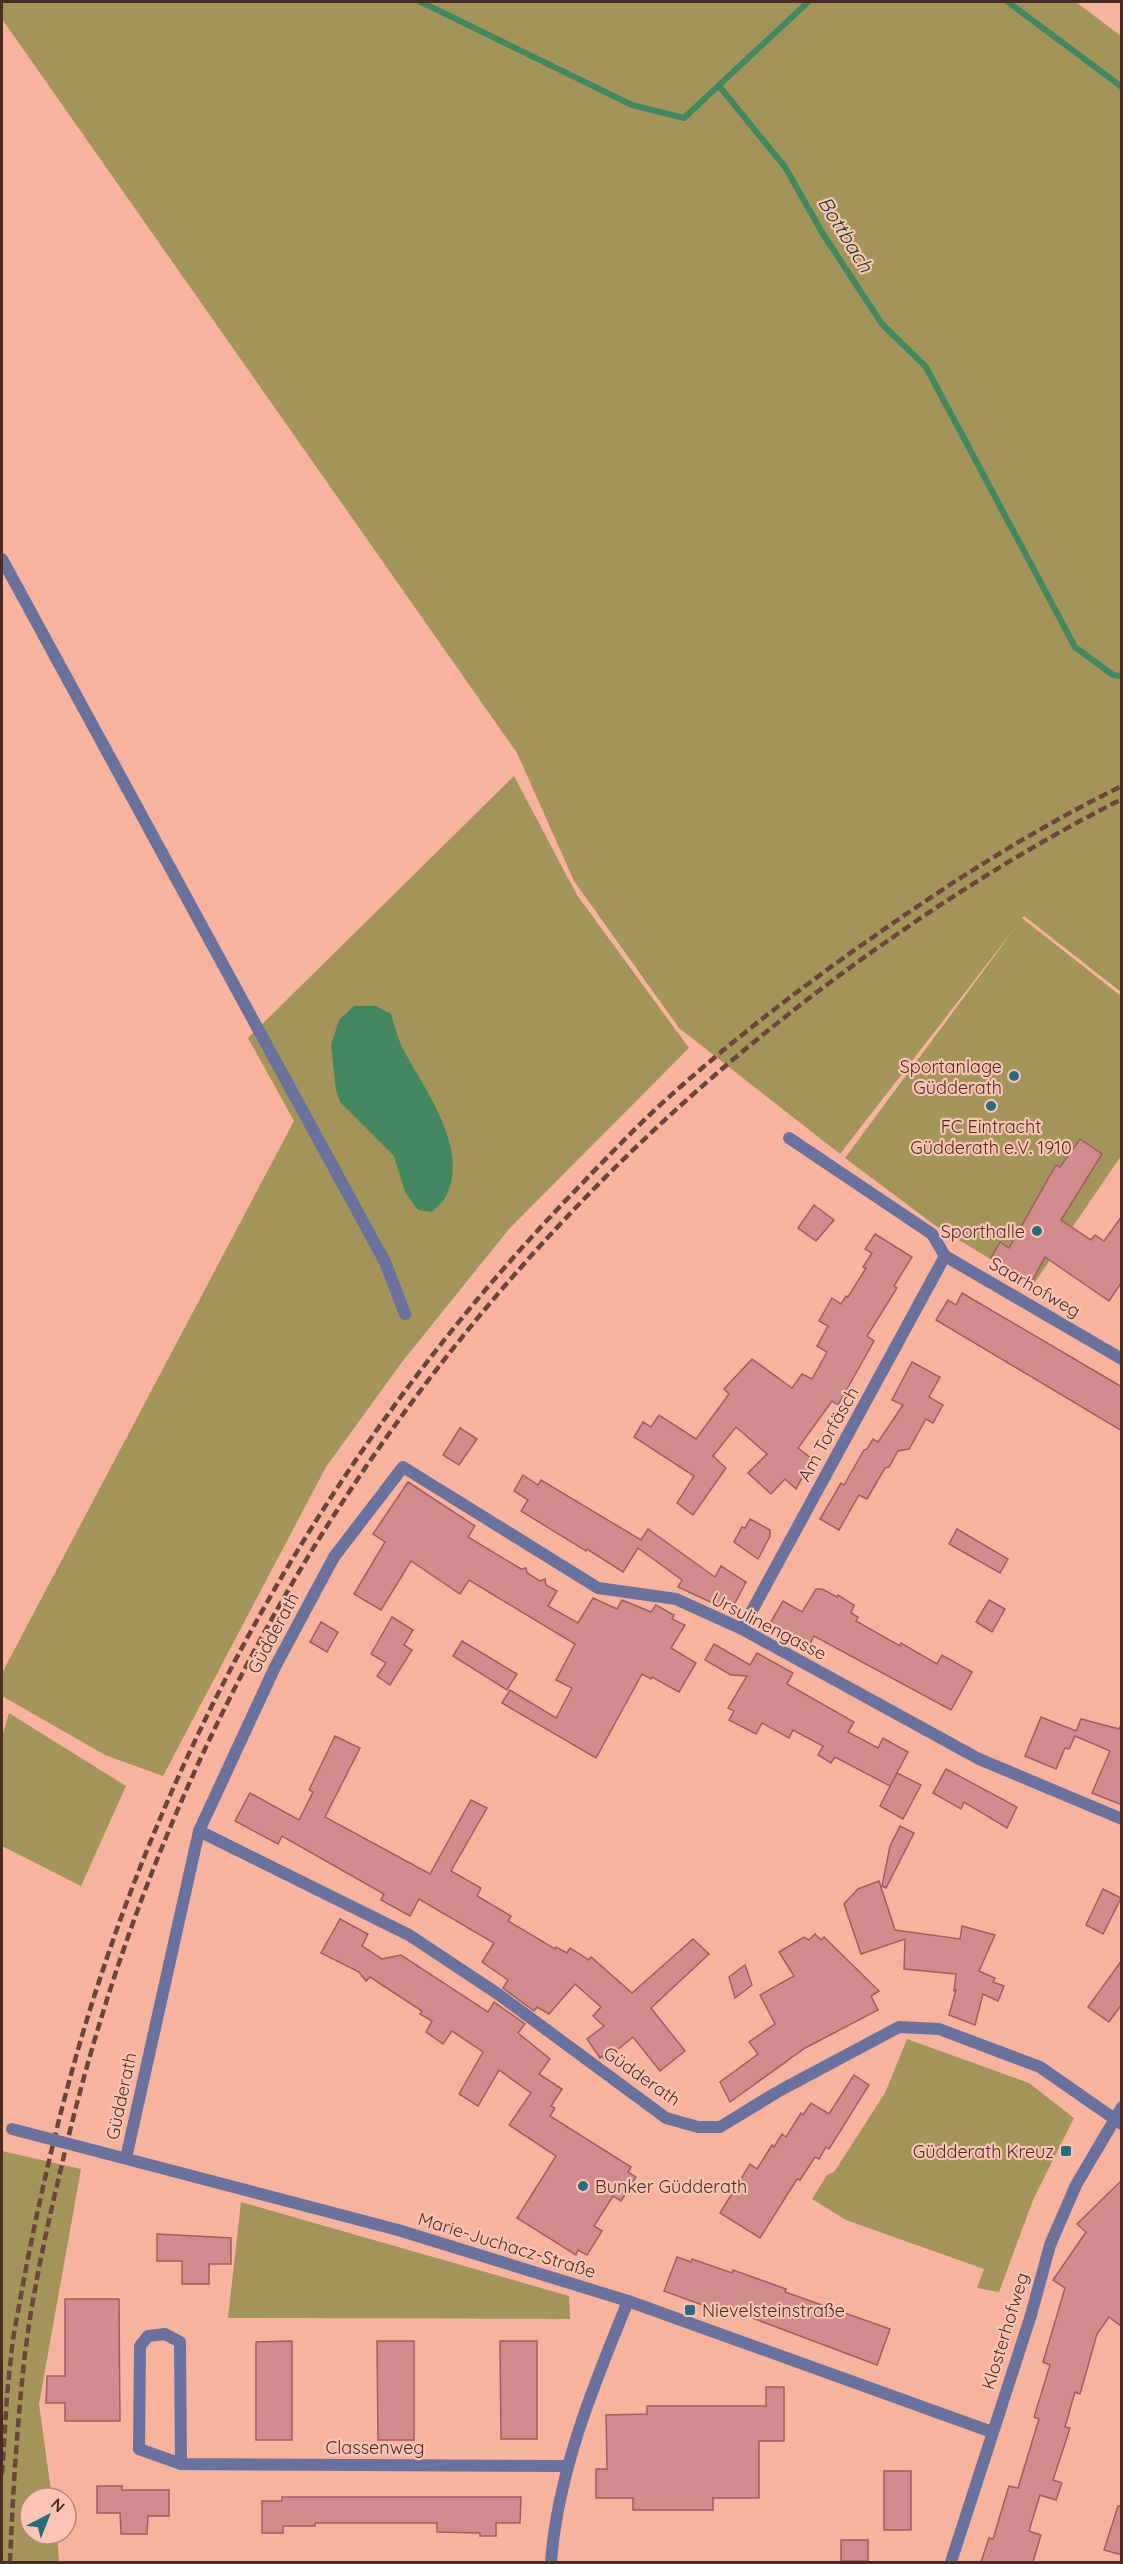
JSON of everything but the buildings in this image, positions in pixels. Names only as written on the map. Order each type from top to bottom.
[{"type":"street","points":[[2,560],[385,1262],[405,1314]]},
{"type":"street","name":"Saarhofweg","points":[[789,1138],[932,1234],[945,1256],[1122,1359]]},
{"type":"street","name":"Am Torfäsch","points":[[742,1629],[945,1256]]},
{"type":"street","name":"Ursulinengasse","points":[[403,1467],[598,1587],[676,1599],[742,1629],[979,1759],[1122,1819]]},
{"type":"street","name":"Güdderath","points":[[126,2158],[199,1831],[275,1667],[334,1557],[403,1467]]},
{"type":"street","name":"Güdderath","points":[[199,1831],[408,1935],[498,1994],[666,2118],[698,2127],[720,2127],[779,2091],[899,2026],[939,2029],[1040,2067],[1118,2121]]},
{"type":"street","name":"Klosterhofweg","points":[[951,2562],[1031,2315],[1050,2245],[1076,2185],[1118,2121],[1122,2107]]},
{"type":"street","name":"Marie-Juchacz-Straße","points":[[7,2127],[398,2230],[628,2301],[992,2432]]},
{"type":"street","points":[[551,2562],[553,2537],[568,2466],[595,2382],[628,2301]]},
{"type":"street","name":"Classenweg","points":[[181,2464],[180,2342],[165,2334],[148,2336],[140,2346],[139,2449],[181,2464],[568,2466]]},
{"type":"shaded area","points":[[2,2],[1076,2],[1121,36],[1121,992],[1024,916],[1022,918],[1121,996],[1121,1156],[1033,1285],[936,1226],[845,1158],[1021,920],[840,1154],[679,1028],[574,881],[517,753],[2,19]]},
{"type":"shaded area","points":[[514,776],[577,895],[689,1048],[509,1229],[402,1362],[326,1467],[163,1776],[105,1755],[2,1696],[2,1673],[294,1121],[248,1038]]},
{"type":"shaded area","points":[[354,1006],[376,1006],[391,1014],[401,1045],[441,1119],[452,1159],[452,1179],[445,1198],[432,1212],[418,1210],[405,1192],[394,1156],[340,1102],[336,1090],[331,1045],[339,1020]]},
{"type":"shaded area","points":[[9,1713],[126,1786],[81,1886],[2,1846],[2,1737]]},
{"type":"shaded area","points":[[907,2039],[1029,2083],[1074,2118],[1033,2200],[999,2292],[977,2288],[984,2269],[846,2220],[812,2199],[827,2175],[834,2172],[885,2093]]},
{"type":"shaded area","points":[[2,2151],[81,2169],[39,2404],[50,2486],[18,2486],[18,2546],[58,2546],[59,2562],[2,2562]]},
{"type":"shaded area","points":[[241,2202],[569,2296],[570,2319],[228,2318]]},
{"type":"waterway","name":"Bottbach","points":[[421,2],[632,105],[684,118],[808,2]]},
{"type":"waterway","points":[[1008,2],[1122,87]]},
{"type":"waterway","name":"Bottbach","points":[[719,86],[785,167],[823,234],[882,324],[926,367],[1075,647],[1113,675],[1122,676]]},
{"type":"railway","points":[[2,2474],[16,2320],[57,2128],[94,1998],[138,1872],[191,1748],[252,1629],[321,1513],[396,1403],[479,1297],[569,1197],[659,1106],[765,1017],[905,915],[1027,837],[1122,786]]},
{"type":"railway","points":[[10,2562],[22,2380],[38,2273],[68,2139],[121,1958],[189,1784],[272,1618],[370,1460],[482,1313],[607,1175],[746,1049],[923,916],[1035,846],[1122,799]]},
{"type":"place","name":"Sportanlage Güdderath","points":[[1014,1076]]},
{"type":"place","name":"FC Eintracht Güdderath e.V. 1910","points":[[991,1106]]},
{"type":"place","name":"Sporthalle","points":[[1037,1231]]},
{"type":"place","name":"Güdderath Kreuz","points":[[1066,2151]]},
{"type":"place","name":"Bunker Güdderath","points":[[583,2186]]},
{"type":"place","name":"Nievelsteinstraße","points":[[690,2310]]}]
